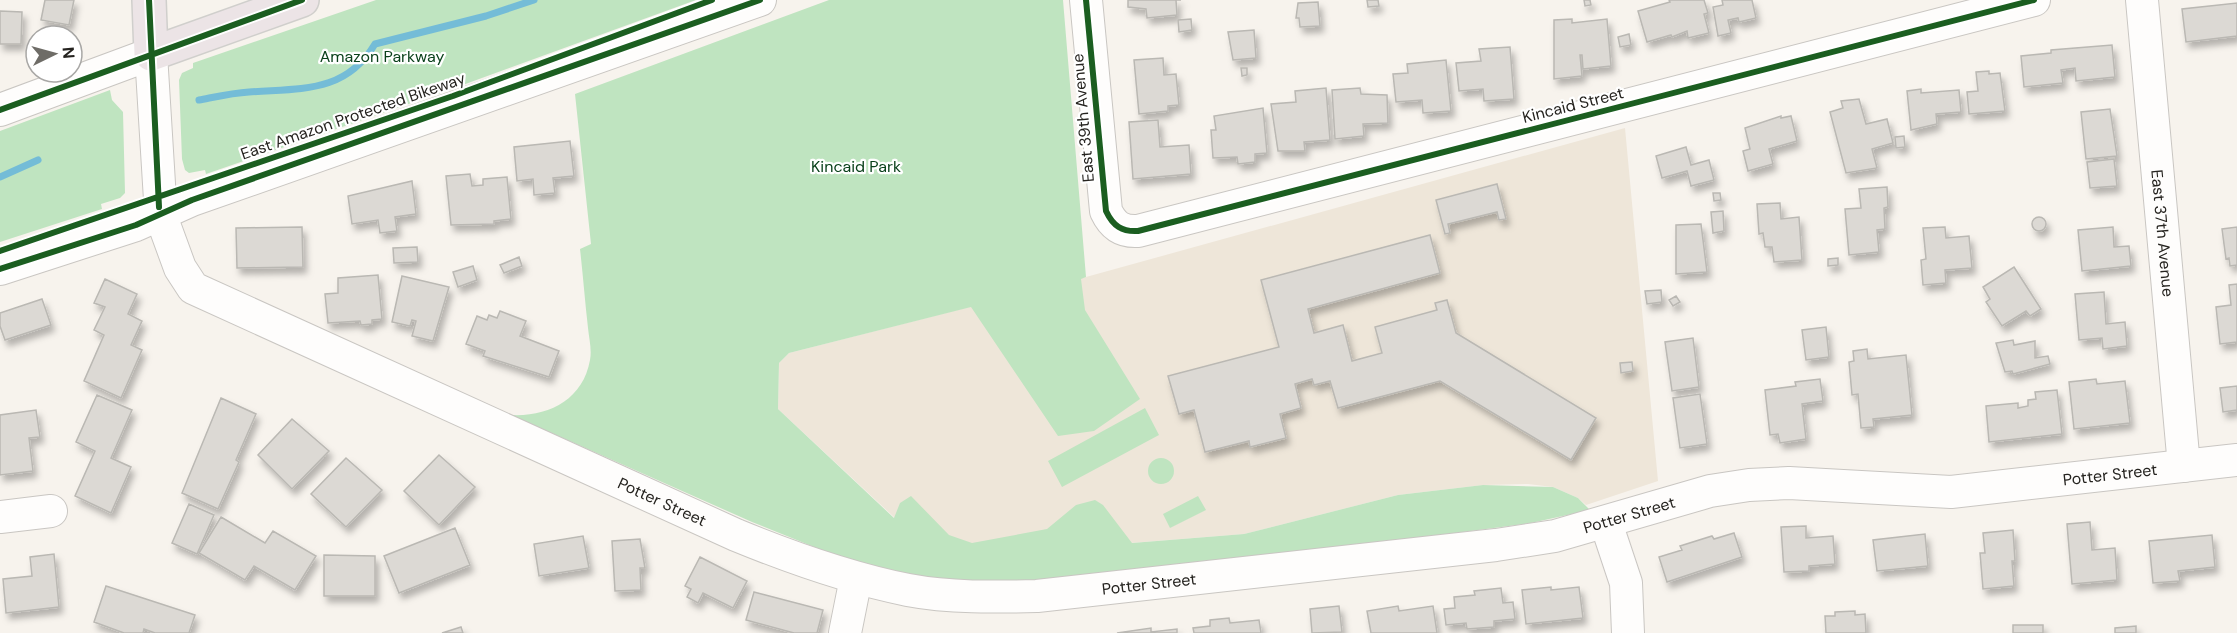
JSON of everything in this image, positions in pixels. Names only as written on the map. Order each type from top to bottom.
[{"type":"main road","points":[[149,0],[152,54],[302,0]]},
{"type":"street","points":[[0,269],[161,216],[192,200],[760,0]]},
{"type":"street","name":"East 39th Avenue","points":[[1086,0],[1106,212],[1110,221],[1118,228]]},
{"type":"street","name":"Kincaid Street","points":[[1118,228],[1138,231],[2034,0]]},
{"type":"street","name":"East 37th Avenue","points":[[2142,0],[2184,466]]},
{"type":"street","points":[[0,110],[152,54]]},
{"type":"street","name":"Potter Street","points":[[152,54],[161,216],[180,268],[193,288],[201,294],[736,535],[799,560],[856,578],[909,590],[974,597],[1037,596],[1496,545],[1555,536],[1710,491],[1749,485],[1789,483],[1951,492],[2237,460]]},
{"type":"street","points":[[0,517],[51,511]]},
{"type":"street","points":[[1606,523],[1626,583],[1628,633]]},
{"type":"street","points":[[845,633],[856,578]]},
{"type":"shaded area","points":[[1625,128],[1658,481],[1586,505],[1578,498],[1553,487],[1528,484],[1483,485],[1398,495],[1244,534],[1131,543],[1001,559],[895,518],[778,409],[779,363],[789,353],[1086,277]]},
{"type":"green space","name":"Amazon Parkway","points":[[376,0],[696,0],[449,90],[206,174],[205,170],[189,173],[185,170],[182,159],[179,80],[182,73],[193,68],[193,63]]},
{"type":"green space","name":"Kincaid Park","points":[[829,0],[1063,0],[1086,277],[1081,279],[1085,310],[1140,399],[1094,431],[1058,436],[971,307],[789,353],[779,363],[778,409],[894,518],[900,503],[911,496],[949,535],[972,543],[1047,529],[1076,505],[1095,500],[1103,505],[1132,543],[1244,534],[1398,495],[1483,485],[1553,487],[1578,498],[1590,510],[1531,523],[1448,534],[1058,579],[995,582],[922,577],[839,557],[752,522],[511,415],[538,413],[562,403],[580,386],[590,360],[591,348],[580,249],[591,244],[575,94]]},
{"type":"green space","points":[[110,90],[112,100],[123,112],[125,193],[120,198],[101,204],[102,209],[0,242],[0,131]]},
{"type":"green space","points":[[1145,408],[1159,435],[1062,487],[1048,461]]},
{"type":"green space","points":[[1161,458],[1170,462],[1174,471],[1170,480],[1161,484],[1152,480],[1148,471],[1152,462]]},
{"type":"green space","points":[[1198,496],[1206,510],[1170,528],[1163,514]]},
{"type":"building","points":[[45,0],[74,0],[69,24],[41,20]]},
{"type":"building","points":[[1128,0],[1176,0],[1177,15],[1147,18],[1146,9],[1128,7]]},
{"type":"building","points":[[1367,0],[1378,0],[1379,6],[1368,7]]},
{"type":"building","points":[[1584,0],[1590,0],[1591,5],[1585,6]]},
{"type":"building","points":[[1669,0],[1704,0],[1708,13],[1704,14],[1709,33],[1688,38],[1687,31],[1672,37],[1671,35],[1647,42],[1638,11],[1670,2]]},
{"type":"building","points":[[1722,0],[1752,0],[1756,18],[1739,22],[1738,18],[1728,20],[1731,33],[1718,36],[1713,7],[1723,5]]},
{"type":"building","points":[[1318,2],[1320,26],[1300,27],[1299,18],[1296,18],[1298,3]]},
{"type":"building","points":[[2237,3],[2237,36],[2186,42],[2182,9]]},
{"type":"building","points":[[0,11],[22,12],[21,44],[0,44]]},
{"type":"building","points":[[1191,19],[1192,30],[1179,32],[1178,20]]},
{"type":"building","points":[[1572,19],[1572,23],[1607,19],[1611,66],[1583,69],[1582,55],[1580,55],[1582,76],[1554,79],[1554,20]]},
{"type":"building","points":[[1254,30],[1256,58],[1233,60],[1228,32]]},
{"type":"building","points":[[1629,34],[1631,45],[1620,47],[1618,37]]},
{"type":"building","points":[[2112,45],[2115,77],[2076,81],[2075,68],[2061,70],[2063,83],[2024,87],[2021,56],[2051,53],[2051,50]]},
{"type":"building","points":[[1510,47],[1514,99],[1484,101],[1483,89],[1459,91],[1456,63],[1481,61],[1479,49]]},
{"type":"building","points":[[1163,58],[1164,75],[1176,74],[1179,105],[1168,106],[1168,111],[1139,114],[1134,60]]},
{"type":"building","points":[[1446,60],[1451,111],[1423,113],[1422,100],[1396,102],[1393,74],[1408,73],[1407,64]]},
{"type":"building","points":[[1241,68],[1247,68],[1247,75],[1242,76]]},
{"type":"building","points":[[1989,71],[1989,74],[2000,73],[2005,111],[1969,114],[1967,92],[1978,91],[1976,72]]},
{"type":"building","points":[[1326,88],[1330,140],[1304,142],[1305,151],[1278,151],[1271,104],[1296,102],[1295,91]]},
{"type":"building","points":[[1360,88],[1361,94],[1387,95],[1388,123],[1363,124],[1364,136],[1335,139],[1332,90]]},
{"type":"building","points":[[1921,89],[1921,93],[1959,90],[1961,112],[1936,114],[1937,124],[1911,130],[1907,91]]},
{"type":"building","points":[[1859,99],[1866,124],[1887,119],[1893,143],[1872,149],[1877,168],[1846,173],[1830,112],[1843,108],[1841,101]]},
{"type":"building","points":[[1263,108],[1267,153],[1255,154],[1255,162],[1238,164],[1237,157],[1213,158],[1211,130],[1216,130],[1214,116]]},
{"type":"building","points":[[2110,109],[2117,156],[2086,159],[2081,112]]},
{"type":"building","points":[[1781,116],[1781,118],[1791,116],[1797,141],[1769,149],[1773,164],[1748,171],[1743,151],[1750,149],[1745,128]]},
{"type":"building","points":[[1158,120],[1160,147],[1189,145],[1191,174],[1133,179],[1129,122]]},
{"type":"building","points":[[1904,136],[1905,147],[1896,148],[1895,137]]},
{"type":"building","points":[[570,141],[574,176],[553,178],[555,193],[534,195],[533,179],[517,181],[514,147]]},
{"type":"building","points":[[1686,147],[1691,165],[1709,160],[1714,180],[1691,186],[1687,171],[1662,178],[1656,156]]},
{"type":"building","points":[[2114,159],[2117,186],[2090,188],[2087,162]]},
{"type":"building","points":[[470,174],[472,186],[483,185],[483,179],[507,177],[511,219],[494,221],[494,224],[451,225],[446,176]]},
{"type":"building","points":[[412,181],[416,214],[395,217],[397,231],[380,233],[378,220],[352,224],[348,196]]},
{"type":"building","points":[[1497,184],[1506,219],[1499,220],[1497,212],[1448,224],[1450,233],[1445,234],[1436,200]]},
{"type":"building","points":[[1887,187],[1888,207],[1884,208],[1885,229],[1877,230],[1879,252],[1849,255],[1845,209],[1861,208],[1859,189]]},
{"type":"building","points":[[1713,193],[1720,193],[1721,200],[1714,201]]},
{"type":"building","points":[[1780,203],[1781,219],[1799,217],[1802,260],[1774,262],[1772,247],[1765,247],[1763,233],[1759,234],[1757,204]]},
{"type":"building","points":[[1723,211],[1724,231],[1713,233],[1711,212]]},
{"type":"building","points":[[2036,217],[2042,217],[2046,224],[2042,231],[2036,231],[2032,227],[2032,221]]},
{"type":"building","points":[[1701,224],[1707,272],[1676,274],[1676,225]]},
{"type":"building","points":[[302,227],[303,267],[237,268],[236,228]]},
{"type":"building","points":[[1945,227],[1946,238],[1969,236],[1972,268],[1945,270],[1946,283],[1923,285],[1921,260],[1926,259],[1923,228]]},
{"type":"building","points":[[2113,227],[2114,247],[2129,246],[2131,266],[2082,271],[2078,230]]},
{"type":"building","points":[[2237,227],[2237,265],[2230,266],[2229,258],[2226,259],[2222,229]]},
{"type":"building","points":[[1430,235],[1440,273],[1308,309],[1314,333],[1343,325],[1352,361],[1382,353],[1375,327],[1437,310],[1435,303],[1447,300],[1456,333],[1596,418],[1571,460],[1440,381],[1338,408],[1330,381],[1314,385],[1312,379],[1295,384],[1301,408],[1280,414],[1286,438],[1250,447],[1249,441],[1205,452],[1194,410],[1179,414],[1168,376],[1279,347],[1261,280]]},
{"type":"building","points":[[417,247],[418,262],[394,263],[393,248]]},
{"type":"building","points":[[519,257],[522,266],[504,273],[500,265]]},
{"type":"building","points":[[1838,258],[1838,265],[1828,266],[1828,259]]},
{"type":"building","points":[[473,266],[477,280],[458,287],[453,272]]},
{"type":"building","points":[[2014,267],[2041,309],[2030,316],[2026,311],[2002,326],[1986,302],[1990,299],[1983,287]]},
{"type":"building","points":[[378,275],[382,319],[372,320],[372,324],[361,325],[360,321],[328,323],[325,294],[338,293],[338,278]]},
{"type":"building","points":[[402,276],[449,287],[433,341],[412,336],[416,321],[412,320],[410,326],[392,322]]},
{"type":"building","points":[[105,279],[137,294],[128,314],[142,321],[131,345],[142,350],[121,398],[84,381],[104,335],[94,330],[105,307],[94,303]]},
{"type":"building","points":[[2237,284],[2237,342],[2220,344],[2216,307],[2231,305],[2229,285]]},
{"type":"building","points":[[1661,290],[1662,302],[1647,304],[1645,291]]},
{"type":"building","points":[[2104,292],[2106,324],[2125,322],[2127,346],[2103,349],[2102,338],[2079,340],[2075,294]]},
{"type":"building","points":[[1676,296],[1680,302],[1673,306],[1669,300]]},
{"type":"building","points":[[42,299],[51,325],[5,340],[0,326],[0,313]]},
{"type":"building","points":[[500,311],[526,321],[520,336],[559,351],[549,377],[483,356],[485,351],[466,344],[477,316],[487,320],[489,315],[497,318]]},
{"type":"building","points":[[1826,327],[1829,357],[1806,360],[1802,330]]},
{"type":"building","points":[[1693,338],[1699,387],[1672,391],[1665,342]]},
{"type":"building","points":[[2013,340],[2014,345],[2035,341],[2035,358],[2048,356],[2050,364],[2013,374],[2012,371],[2005,372],[1996,343]]},
{"type":"building","points":[[1867,349],[1868,359],[1906,355],[1912,415],[1873,419],[1874,427],[1861,428],[1858,394],[1852,395],[1849,362],[1854,361],[1853,351]]},
{"type":"building","points":[[1632,362],[1633,371],[1621,373],[1620,363]]},
{"type":"building","points":[[1820,379],[1823,401],[1802,404],[1806,439],[1780,443],[1778,434],[1770,435],[1765,390],[1796,386],[1795,382]]},
{"type":"building","points":[[2096,379],[2097,384],[2125,381],[2130,423],[2074,429],[2069,382]]},
{"type":"building","points":[[2237,386],[2237,410],[2223,412],[2220,388]]},
{"type":"building","points":[[2057,390],[2062,434],[1989,442],[1986,406],[2018,403],[2018,408],[2028,406],[2028,400],[2036,399],[2035,392]]},
{"type":"building","points":[[1700,394],[1707,444],[1680,448],[1673,398]]},
{"type":"building","points":[[97,395],[132,410],[111,458],[131,467],[111,513],[75,496],[95,451],[76,442]]},
{"type":"building","points":[[221,398],[256,414],[236,460],[239,462],[218,509],[182,493]]},
{"type":"building","points":[[36,410],[40,437],[29,438],[33,471],[0,475],[0,415]]},
{"type":"building","points":[[292,419],[329,451],[292,489],[258,455]]},
{"type":"building","points":[[439,455],[475,487],[439,525],[404,491]]},
{"type":"building","points":[[346,458],[382,490],[346,527],[311,494]]},
{"type":"building","points":[[189,504],[214,515],[197,554],[172,543]]},
{"type":"building","points":[[221,517],[265,543],[273,531],[316,556],[295,590],[254,566],[245,580],[199,553]]},
{"type":"building","points":[[2090,522],[2092,550],[2115,548],[2117,580],[2072,584],[2067,524]]},
{"type":"building","points":[[1806,526],[1806,538],[1833,536],[1835,564],[1809,566],[1809,571],[1784,572],[1781,527]]},
{"type":"building","points":[[455,528],[470,565],[399,593],[384,556]]},
{"type":"building","points":[[2013,530],[2014,586],[1983,589],[1980,553],[1985,553],[1983,533]]},
{"type":"building","points":[[1734,533],[1742,557],[1667,582],[1659,557],[1682,550],[1680,546],[1712,536],[1714,539]]},
{"type":"building","points":[[1925,534],[1928,566],[1877,571],[1873,540]]},
{"type":"building","points":[[2212,535],[2215,567],[2178,571],[2180,581],[2153,583],[2149,541]]},
{"type":"building","points":[[583,536],[589,568],[539,576],[534,544]]},
{"type":"building","points":[[640,539],[645,568],[640,568],[641,590],[615,591],[612,541]]},
{"type":"building","points":[[54,554],[59,607],[6,613],[3,579],[32,576],[30,557]]},
{"type":"building","points":[[324,555],[375,556],[375,596],[324,596]]},
{"type":"building","points":[[700,557],[747,581],[733,608],[703,593],[698,603],[687,597],[691,589],[685,586]]},
{"type":"building","points":[[106,586],[195,615],[189,633],[155,633],[144,629],[143,633],[124,633],[94,622]]},
{"type":"building","points":[[1551,587],[1551,590],[1579,587],[1583,618],[1526,624],[1522,590]]},
{"type":"building","points":[[1501,588],[1503,603],[1513,602],[1515,619],[1494,621],[1494,627],[1467,629],[1466,623],[1446,625],[1444,609],[1455,608],[1454,597],[1475,595],[1474,591]]},
{"type":"building","points":[[754,592],[823,610],[817,633],[794,633],[746,620]]},
{"type":"building","points":[[1339,606],[1342,632],[1312,633],[1310,609]]},
{"type":"building","points":[[1398,606],[1399,611],[1433,606],[1437,633],[1371,633],[1367,611]]},
{"type":"building","points":[[1855,611],[1855,615],[1865,614],[1866,633],[1826,633],[1825,616],[1835,616],[1835,612]]},
{"type":"building","points":[[1229,618],[1230,623],[1259,620],[1261,633],[1194,633],[1193,628],[1210,626],[1210,620]]},
{"type":"building","points":[[2013,625],[2043,625],[2043,633],[2013,633]]},
{"type":"building","points":[[2136,626],[2136,633],[2115,633],[2115,628]]},
{"type":"building","points":[[461,627],[463,633],[442,633]]},
{"type":"building","points":[[1151,628],[1151,632],[1177,629],[1177,633],[1117,633]]},
{"type":"waterway","points":[[199,100],[236,93],[320,85],[350,72],[375,44],[486,16],[534,0]]},
{"type":"waterway","points":[[0,177],[38,160]]},
{"type":"cycle path","points":[[149,0],[159,207]]},
{"type":"cycle path","points":[[0,110],[302,0]]},
{"type":"cycle path","name":"East Amazon Protected Bikeway","points":[[0,251],[453,96],[712,0]]},
{"type":"cycle path","points":[[0,269],[136,225],[192,200],[760,0]]},
{"type":"cycle path","points":[[1086,0],[1106,211],[1119,227],[1132,231],[2034,0]]}]
